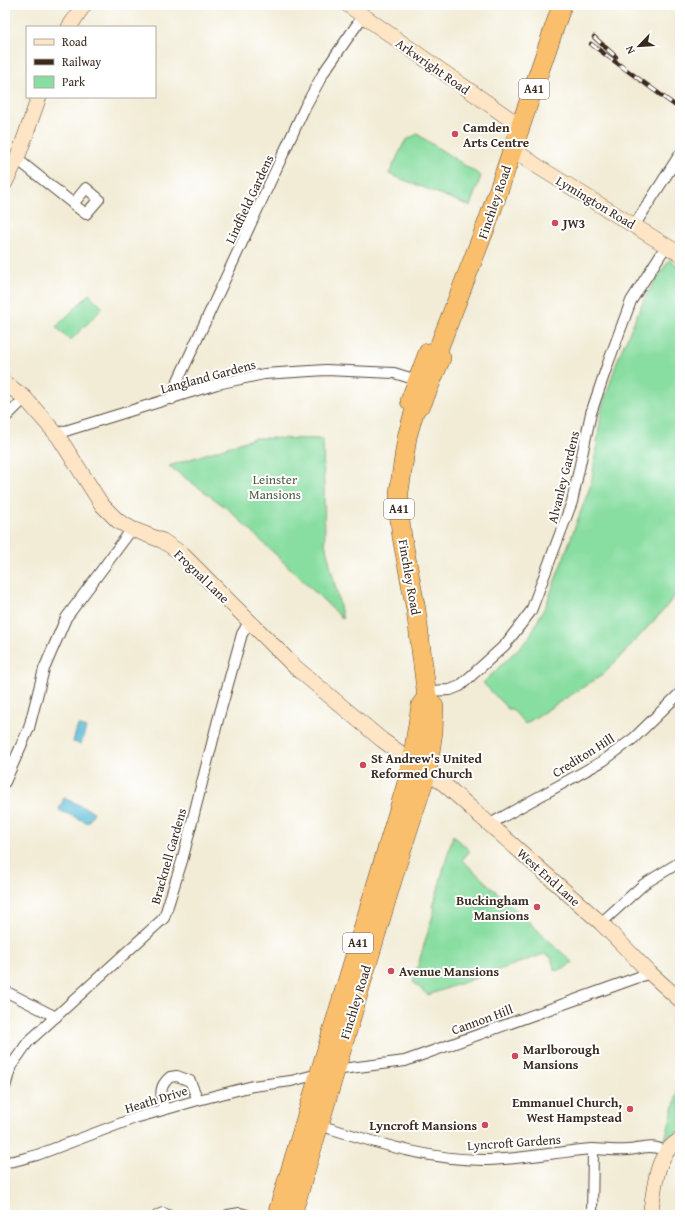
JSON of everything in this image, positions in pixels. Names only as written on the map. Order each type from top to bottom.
[{"type":"highway","name":"Finchley Road","points":[[437,352],[483,234],[562,5]]},
{"type":"highway","name":"Finchley Road","points":[[415,409],[409,400],[428,353],[437,352]]},
{"type":"highway","name":"Finchley Road","points":[[277,1215],[326,1072],[420,766],[433,732],[434,707],[427,694],[416,610],[399,513],[399,492],[402,460],[415,409],[422,403],[441,358],[437,352]]},
{"type":"highway","name":"Finchley Road","points":[[292,1215],[319,1125],[326,1072]]},
{"type":"street","points":[[70,26],[84,5]]},
{"type":"street","name":"Arkwright Road","points":[[348,5],[520,126]]},
{"type":"street","name":"Lindfield Gardens","points":[[172,399],[174,389],[305,107],[324,72],[363,16]]},
{"type":"street","points":[[5,183],[17,159],[39,98]]},
{"type":"street","name":"Lymington Road","points":[[513,149],[540,168],[680,254]]},
{"type":"street","points":[[634,226],[680,154]]},
{"type":"street","points":[[17,159],[73,204]]},
{"type":"street","name":"Alvanley Gardens","points":[[427,694],[450,690],[460,686],[505,645],[531,611],[572,502],[591,413],[607,366],[632,301],[666,246]]},
{"type":"street","name":"Langland Gardens","points":[[58,436],[62,432],[217,384],[272,374],[326,370],[394,372],[417,380]]},
{"type":"street","name":"Frognal Lane","points":[[5,382],[25,398],[58,436],[102,504],[118,521],[132,529],[163,541],[182,554],[294,666],[382,740],[420,766]]},
{"type":"street","points":[[5,418],[25,398]]},
{"type":"street","points":[[5,782],[29,728],[44,669],[66,618],[132,529]]},
{"type":"street","name":"Bracknell Gardens","points":[[5,1087],[11,1066],[28,1042],[164,918],[182,861],[218,720],[242,634],[249,622]]},
{"type":"street","name":"Crediton Hill","points":[[490,824],[603,761],[634,738],[680,693]]},
{"type":"street","name":"West End Lane","points":[[420,766],[490,824],[601,923],[650,973],[680,1000]]},
{"type":"street","points":[[601,923],[644,884],[680,862]]},
{"type":"street","name":"Cannon Hill","points":[[326,1072],[405,1061],[650,973]]},
{"type":"street","points":[[5,991],[56,1017]]},
{"type":"street","name":"Heath Drive","points":[[5,1162],[37,1155],[88,1135],[164,1109],[253,1086],[326,1072]]},
{"type":"street","points":[[164,1109],[160,1093],[161,1087],[170,1077],[177,1076],[190,1081],[198,1100]]},
{"type":"street","name":"Lyncroft Gardens","points":[[319,1125],[406,1151],[453,1158],[488,1160],[593,1149],[627,1150],[651,1147],[660,1147],[666,1152]]},
{"type":"street","points":[[650,1215],[659,1168],[666,1152],[680,1140]]},
{"type":"street","points":[[592,1215],[593,1149]]},
{"type":"street","points":[[228,1215],[240,1212],[247,1215]]},
{"type":"street","points":[[158,1215],[164,1213],[168,1215]]},
{"type":"green space","name":"Camden Arts Centre","points":[[417,134],[481,176],[470,206],[389,174],[405,141]]},
{"type":"green space","points":[[669,260],[680,267],[680,589],[662,612],[604,674],[525,724],[512,709],[508,709],[483,683],[528,639],[546,605],[591,484],[602,407],[619,356],[645,297]]},
{"type":"green space","points":[[89,294],[103,308],[70,341],[56,327]]},
{"type":"green space","name":"Leinster Mansions","points":[[255,438],[323,439],[325,543],[343,619],[228,509],[169,466]]},
{"type":"green space","points":[[453,835],[470,851],[462,860],[572,962],[567,967],[555,971],[551,957],[544,954],[428,995],[413,982],[435,908],[433,907]]},
{"type":"green space","points":[[680,1083],[680,1130],[665,1140],[679,1087]]},
{"type":"water","points":[[78,725],[86,728],[81,744],[73,742]]},
{"type":"water","points":[[64,798],[94,812],[88,823],[59,810]]},
{"type":"railway","points":[[594,37],[616,57]]},
{"type":"railway","points":[[591,44],[680,109]]},
{"type":"place","name":"Camden Arts Centre","points":[[455,134]]},
{"type":"place","name":"JW3","points":[[555,223]]},
{"type":"place","name":"St Andrew's United Reformed Church","points":[[363,765]]},
{"type":"place","name":"Buckingham Mansions","points":[[537,907]]},
{"type":"place","name":"Avenue Mansions","points":[[391,971]]},
{"type":"place","name":"Marlborough Mansions","points":[[515,1056]]},
{"type":"place","name":"Emmanuel Church, West Hampstead","points":[[630,1109]]},
{"type":"place","name":"Lyncroft Mansions","points":[[485,1125]]}]
